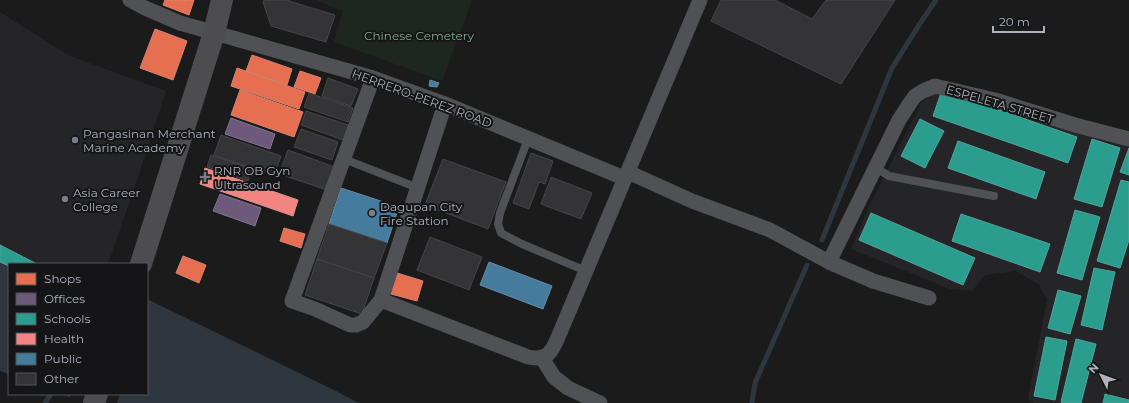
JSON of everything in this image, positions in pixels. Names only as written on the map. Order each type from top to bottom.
[{"type":"main road","points":[[144,254],[214,33],[222,0]]},
{"type":"street","name":"HERRERO-PEREZ ROAD","points":[[130,0],[180,23],[373,78],[445,104],[528,139],[770,230],[829,262],[873,281],[929,298]]},
{"type":"street","points":[[381,300],[528,357],[542,358],[549,354],[554,346],[586,271],[700,0]]},
{"type":"street","points":[[373,78],[292,301],[315,309],[350,325],[356,325],[363,322],[381,300],[445,104]]},
{"type":"street","name":"ESPELETA STREET","points":[[829,262],[899,120],[915,96],[935,86],[995,100],[1075,125],[1129,139]]},
{"type":"street","points":[[542,358],[554,377],[568,388],[600,403]]},
{"type":"lane","points":[[528,139],[500,213],[498,224],[501,233],[522,244],[586,271]]},
{"type":"lane","points":[[344,159],[418,188]]},
{"type":"lane","points":[[876,168],[889,176],[994,196]]},
{"type":"shaded area","name":"Pangasinan Merchant Marine Academy","points":[[0,12],[70,56],[166,91],[108,263],[8,263],[8,266],[0,262]]},
{"type":"shaded area","points":[[940,87],[1129,143],[1129,403],[1034,403],[1028,399],[1047,299],[1039,285],[1016,271],[985,275],[972,291],[950,289],[851,249],[869,206],[922,102]]},
{"type":"shaded area","points":[[0,262],[8,266],[8,374],[0,371]]},
{"type":"shaded area","points":[[148,299],[359,403],[85,403],[64,395],[148,395]]},
{"type":"green space","name":"Chinese Cemetery","points":[[315,0],[472,0],[442,81],[334,42],[343,11]]},
{"type":"pier","points":[[71,395],[120,395],[117,403],[79,403],[69,399]]},
{"type":"building: Shops","points":[[165,0],[194,0],[189,15],[163,5]]},
{"type":"building: Shops","points":[[155,29],[187,41],[173,80],[140,68]]},
{"type":"building: Shops","points":[[252,55],[292,69],[287,85],[246,71]]},
{"type":"building: Shops","points":[[237,68],[305,92],[299,109],[231,86]]},
{"type":"building: Shops","points":[[300,71],[321,78],[315,94],[294,87]]},
{"type":"building: Shops","points":[[240,90],[303,112],[294,137],[231,115]]},
{"type":"building: Shops","points":[[284,228],[305,234],[301,248],[280,241]]},
{"type":"building: Shops","points":[[183,256],[206,265],[199,283],[176,273]]},
{"type":"building: Shops","points":[[397,273],[423,281],[417,301],[391,294]]},
{"type":"building: Offices","points":[[231,118],[275,134],[270,149],[225,134]]},
{"type":"building: Offices","points":[[220,194],[261,208],[255,226],[213,211]]},
{"type":"building: Schools","points":[[942,90],[1077,137],[1068,163],[933,116]]},
{"type":"building: Schools","points":[[920,119],[944,131],[925,168],[901,156]]},
{"type":"building: Schools","points":[[1092,139],[1120,148],[1102,207],[1074,199]]},
{"type":"building: Schools","points":[[958,141],[1045,172],[1036,199],[948,168]]},
{"type":"building: Schools","points":[[1129,148],[1129,175],[1120,172]]},
{"type":"building: Schools","points":[[1121,180],[1129,182],[1129,240],[1120,268],[1097,261]]},
{"type":"building: Schools","points":[[1075,210],[1100,217],[1082,280],[1057,273]]},
{"type":"building: Schools","points":[[871,213],[975,258],[963,285],[859,240]]},
{"type":"building: Schools","points":[[961,214],[1050,244],[1040,272],[952,241]]},
{"type":"building: Schools","points":[[0,245],[35,263],[8,263],[8,266],[0,262]]},
{"type":"building: Schools","points":[[1094,268],[1115,272],[1102,330],[1081,325]]},
{"type":"building: Schools","points":[[1058,290],[1081,296],[1070,334],[1048,328]]},
{"type":"building: Schools","points":[[1046,337],[1067,341],[1055,400],[1034,396]]},
{"type":"building: Schools","points":[[1076,339],[1096,344],[1081,403],[1064,403],[1061,402]]},
{"type":"building: Schools","points":[[1105,394],[1129,400],[1129,403],[1103,403]]},
{"type":"building: Health","points":[[205,168],[298,200],[293,216],[200,184]]},
{"type":"building: Public","points":[[430,80],[439,83],[437,87],[429,86]]},
{"type":"building: Public","points":[[341,188],[399,207],[387,243],[329,224]]},
{"type":"building: Public","points":[[489,262],[552,286],[543,309],[480,285]]},
{"type":"building: Other","points":[[264,0],[289,0],[335,15],[326,42],[271,26],[263,2]]},
{"type":"building: Other","points":[[721,0],[775,0],[812,19],[826,0],[895,0],[841,84],[711,21]]},
{"type":"building: Other","points":[[328,78],[358,89],[351,106],[322,96]]},
{"type":"building: Other","points":[[309,93],[353,108],[348,122],[304,107]]},
{"type":"building: Other","points":[[306,111],[348,125],[343,140],[301,125]]},
{"type":"building: Other","points":[[301,129],[338,142],[332,160],[294,147]]},
{"type":"building: Other","points":[[221,135],[281,156],[274,176],[214,155]]},
{"type":"building: Other","points":[[288,150],[335,167],[327,190],[279,174]]},
{"type":"building: Other","points":[[531,153],[553,161],[545,184],[539,182],[529,209],[513,203]]},
{"type":"building: Other","points":[[211,155],[252,169],[248,181],[207,167]]},
{"type":"building: Other","points":[[443,159],[506,182],[488,229],[425,205]]},
{"type":"building: Other","points":[[551,177],[592,193],[581,219],[541,204]]},
{"type":"building: Other","points":[[329,224],[387,243],[374,278],[317,259]]},
{"type":"building: Other","points":[[430,237],[482,257],[469,290],[417,270]]},
{"type":"building: Other","points":[[317,259],[374,278],[362,314],[305,295]]},
{"type":"waterway","points":[[822,240],[892,68],[936,0]]},
{"type":"waterway","points":[[752,403],[755,383],[807,265]]},
{"type":"waterway","points":[[45,403],[50,395]]},
{"type":"place","name":"Pangasinan Merchant Marine Academy","points":[[75,140]]},
{"type":"place","name":"RNR OB Gyn Ultrasound","points":[[205,177]]},
{"type":"place","name":"Asia Career College","points":[[65,199]]},
{"type":"place","name":"Dagupan City Fire Station","points":[[372,213]]}]
